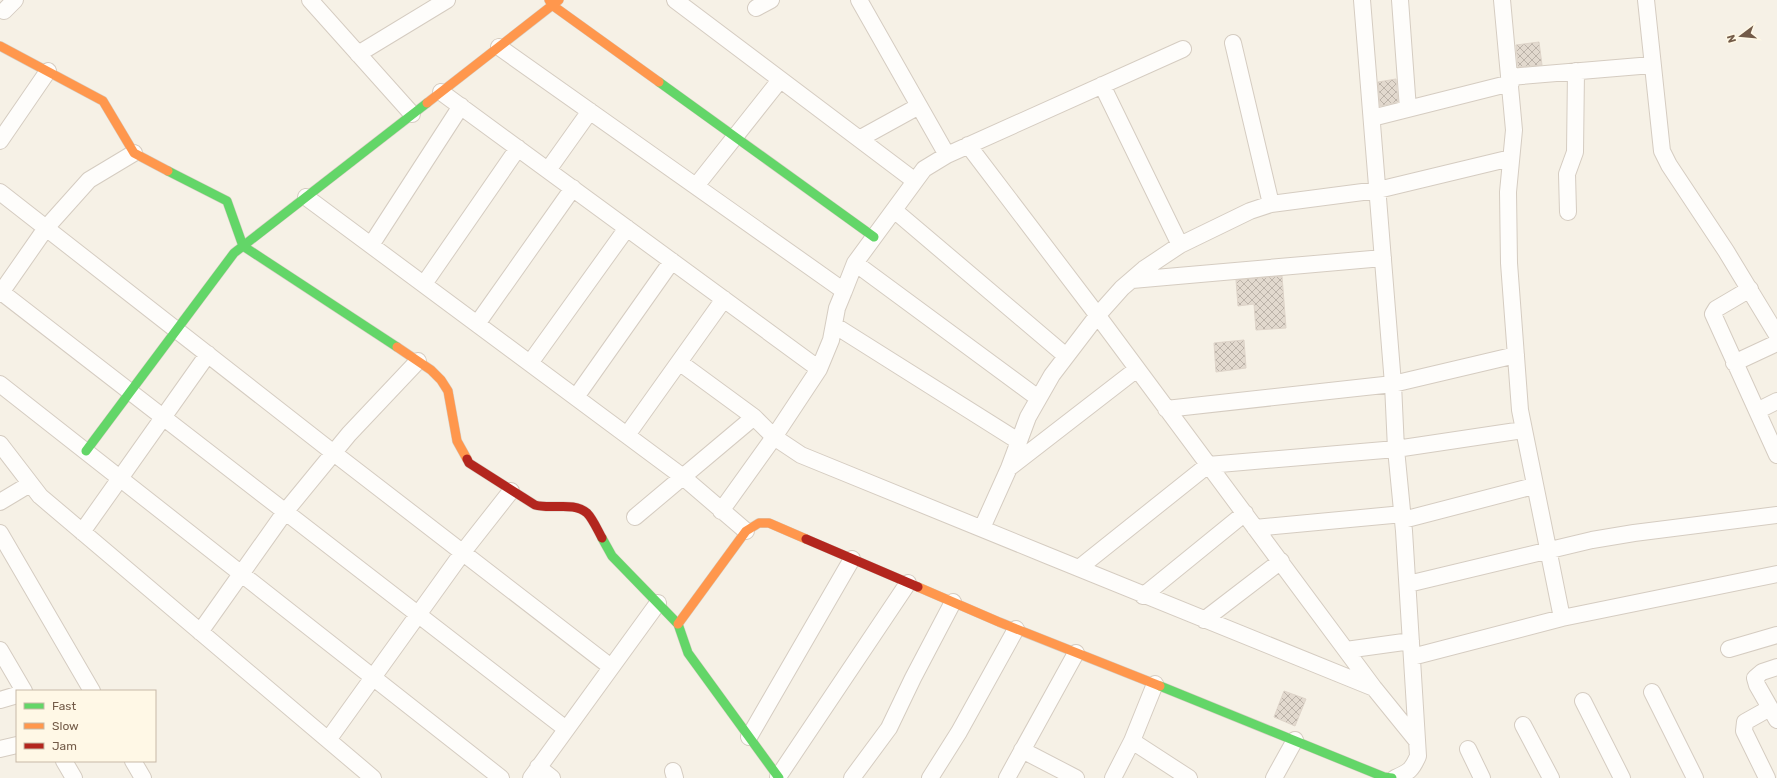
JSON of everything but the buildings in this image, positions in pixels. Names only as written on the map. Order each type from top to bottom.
[{"type":"street","points":[[310,0],[412,114]]},
{"type":"street","points":[[358,54],[447,0]]},
{"type":"street","points":[[675,0],[916,181]]},
{"type":"street","points":[[756,8],[771,0]]},
{"type":"street","points":[[859,0],[947,155]]},
{"type":"street","points":[[1362,0],[1393,384],[1396,450],[1408,584],[1418,756],[1413,767],[1404,776]]},
{"type":"street","points":[[1400,0],[1408,109]]},
{"type":"street","points":[[1502,0],[1514,130],[1508,192],[1509,263],[1523,430],[1562,618]]},
{"type":"street","points":[[1646,0],[1662,151],[1669,165],[1750,289],[1777,335]]},
{"type":"street","points":[[86,451],[234,253],[499,47],[553,2],[736,138],[874,237]]},
{"type":"street","points":[[1233,43],[1271,204]]},
{"type":"street","points":[[0,46],[103,102],[134,153],[227,201],[243,246],[431,370],[441,380],[448,391],[457,441],[469,463],[529,502],[542,507],[568,506],[581,509],[588,514],[612,556],[678,624],[688,653],[778,777],[908,583]]},
{"type":"street","points":[[499,47],[844,292]]},
{"type":"street","points":[[721,511],[774,437],[819,369],[831,340],[837,308],[855,263],[924,169],[947,155],[968,145],[1183,49]]},
{"type":"street","points":[[1372,118],[1510,80],[1576,71],[1652,65]]},
{"type":"street","points":[[0,141],[48,71]]},
{"type":"street","points":[[1568,212],[1567,174],[1575,152],[1576,71]]},
{"type":"street","points":[[696,186],[736,138],[780,80]]},
{"type":"street","points":[[1102,85],[1180,245]]},
{"type":"street","points":[[441,92],[819,369]]},
{"type":"street","points":[[371,245],[461,106]]},
{"type":"street","points":[[859,139],[919,106]]},
{"type":"street","points":[[548,170],[590,111]]},
{"type":"street","points":[[968,145],[1137,368],[1374,688],[1417,741]]},
{"type":"street","points":[[424,284],[518,148]]},
{"type":"street","points":[[134,153],[89,180],[46,228],[0,292],[566,729]]},
{"type":"street","points":[[982,528],[1009,468],[1018,441],[1038,398],[1066,356],[1097,316],[1122,288],[1144,269],[1180,245],[1250,211],[1271,204],[1378,190],[1511,158]]},
{"type":"street","points":[[477,324],[573,188]]},
{"type":"street","points":[[0,192],[611,668]]},
{"type":"street","points":[[306,197],[684,477],[721,511],[746,531]]},
{"type":"street","points":[[894,210],[1066,356]]},
{"type":"street","points":[[530,363],[627,228]]},
{"type":"street","points":[[1132,280],[1383,258]]},
{"type":"street","points":[[576,397],[672,261]]},
{"type":"street","points":[[855,263],[1038,398]]},
{"type":"street","points":[[1750,289],[1716,309],[1713,314],[1777,455]]},
{"type":"street","points":[[627,435],[724,299]]},
{"type":"street","points":[[834,325],[1018,441]]},
{"type":"street","points":[[1734,363],[1777,343]]},
{"type":"street","points":[[82,532],[208,354]]},
{"type":"street","points":[[1166,409],[1393,384],[1516,355]]},
{"type":"street","points":[[200,632],[285,512],[335,454],[350,434],[418,361]]},
{"type":"street","points":[[679,362],[754,417],[774,437],[801,455],[982,528],[1143,596],[1374,688]]},
{"type":"street","points":[[1009,468],[1137,368]]},
{"type":"street","points":[[0,384],[501,778]]},
{"type":"street","points":[[1757,411],[1777,401]]},
{"type":"street","points":[[634,517],[684,477],[754,417]]},
{"type":"street","points":[[1079,568],[1208,465],[1396,450],[1523,430]]},
{"type":"street","points":[[0,444],[40,496],[374,778]]},
{"type":"street","points":[[0,502],[30,484]]},
{"type":"street","points":[[1255,528],[1403,517],[1534,486]]},
{"type":"street","points":[[328,740],[463,552],[511,491]]},
{"type":"street","points":[[1143,596],[1244,513]]},
{"type":"street","points":[[1408,584],[1548,552],[1592,540],[1634,533],[1777,515]]},
{"type":"street","points":[[678,624],[746,531],[759,523],[769,523],[1016,629],[1295,740],[1384,778],[1392,778]]},
{"type":"street","points":[[0,533],[91,690]]},
{"type":"street","points":[[749,737],[852,559]]},
{"type":"street","points":[[1204,620],[1281,561]]},
{"type":"street","points":[[1412,657],[1562,618],[1777,574]]},
{"type":"street","points":[[852,778],[890,728],[913,678],[953,602]]},
{"type":"street","points":[[552,778],[534,773],[658,603]]},
{"type":"street","points":[[930,778],[959,732],[1016,629]]},
{"type":"street","points":[[1729,649],[1777,635]]},
{"type":"street","points":[[1346,650],[1411,641]]},
{"type":"street","points":[[0,652],[23,690]]},
{"type":"street","points":[[1007,778],[1076,653]]},
{"type":"street","points":[[1767,778],[1743,726],[1745,722],[1774,714],[1757,685],[1755,678],[1762,672],[1777,667]]},
{"type":"street","points":[[1113,778],[1132,741],[1154,684]]},
{"type":"street","points":[[1652,692],[1695,778]]},
{"type":"street","points":[[0,700],[16,695]]},
{"type":"street","points":[[1583,701],[1622,778]]},
{"type":"street","points":[[1523,725],[1551,778]]},
{"type":"street","points":[[1274,778],[1295,740]]},
{"type":"street","points":[[1132,741],[1189,778]]},
{"type":"street","points":[[0,749],[16,745]]},
{"type":"street","points":[[1468,749],[1482,778]]},
{"type":"street","points":[[1022,750],[1076,778]]},
{"type":"street","points":[[65,762],[74,778]]},
{"type":"street","points":[[134,762],[143,778]]},
{"type":"traffic: fast","points":[[659,82],[874,237]]},
{"type":"traffic: fast","points":[[86,451],[234,253],[427,103]]},
{"type":"traffic: fast","points":[[168,171],[227,201],[243,246],[397,347]]},
{"type":"traffic: fast","points":[[602,538],[612,556],[678,624],[688,653],[779,778]]},
{"type":"traffic: fast","points":[[1160,686],[1384,777],[1392,778]]},
{"type":"traffic: slow","points":[[549,0],[552,5],[659,82]]},
{"type":"traffic: slow","points":[[427,103],[559,0]]},
{"type":"traffic: slow","points":[[0,46],[103,101],[134,153],[168,171]]},
{"type":"traffic: slow","points":[[397,347],[431,370],[441,380],[448,391],[457,441],[467,459]]},
{"type":"traffic: slow","points":[[678,624],[746,531],[759,523],[769,523],[806,539]]},
{"type":"traffic: slow","points":[[918,587],[999,622],[1160,686]]},
{"type":"traffic: jam","points":[[467,459],[469,463],[535,505],[548,507],[575,507],[581,509],[587,513],[602,538]]},
{"type":"traffic: jam","points":[[806,539],[918,587]]}]
